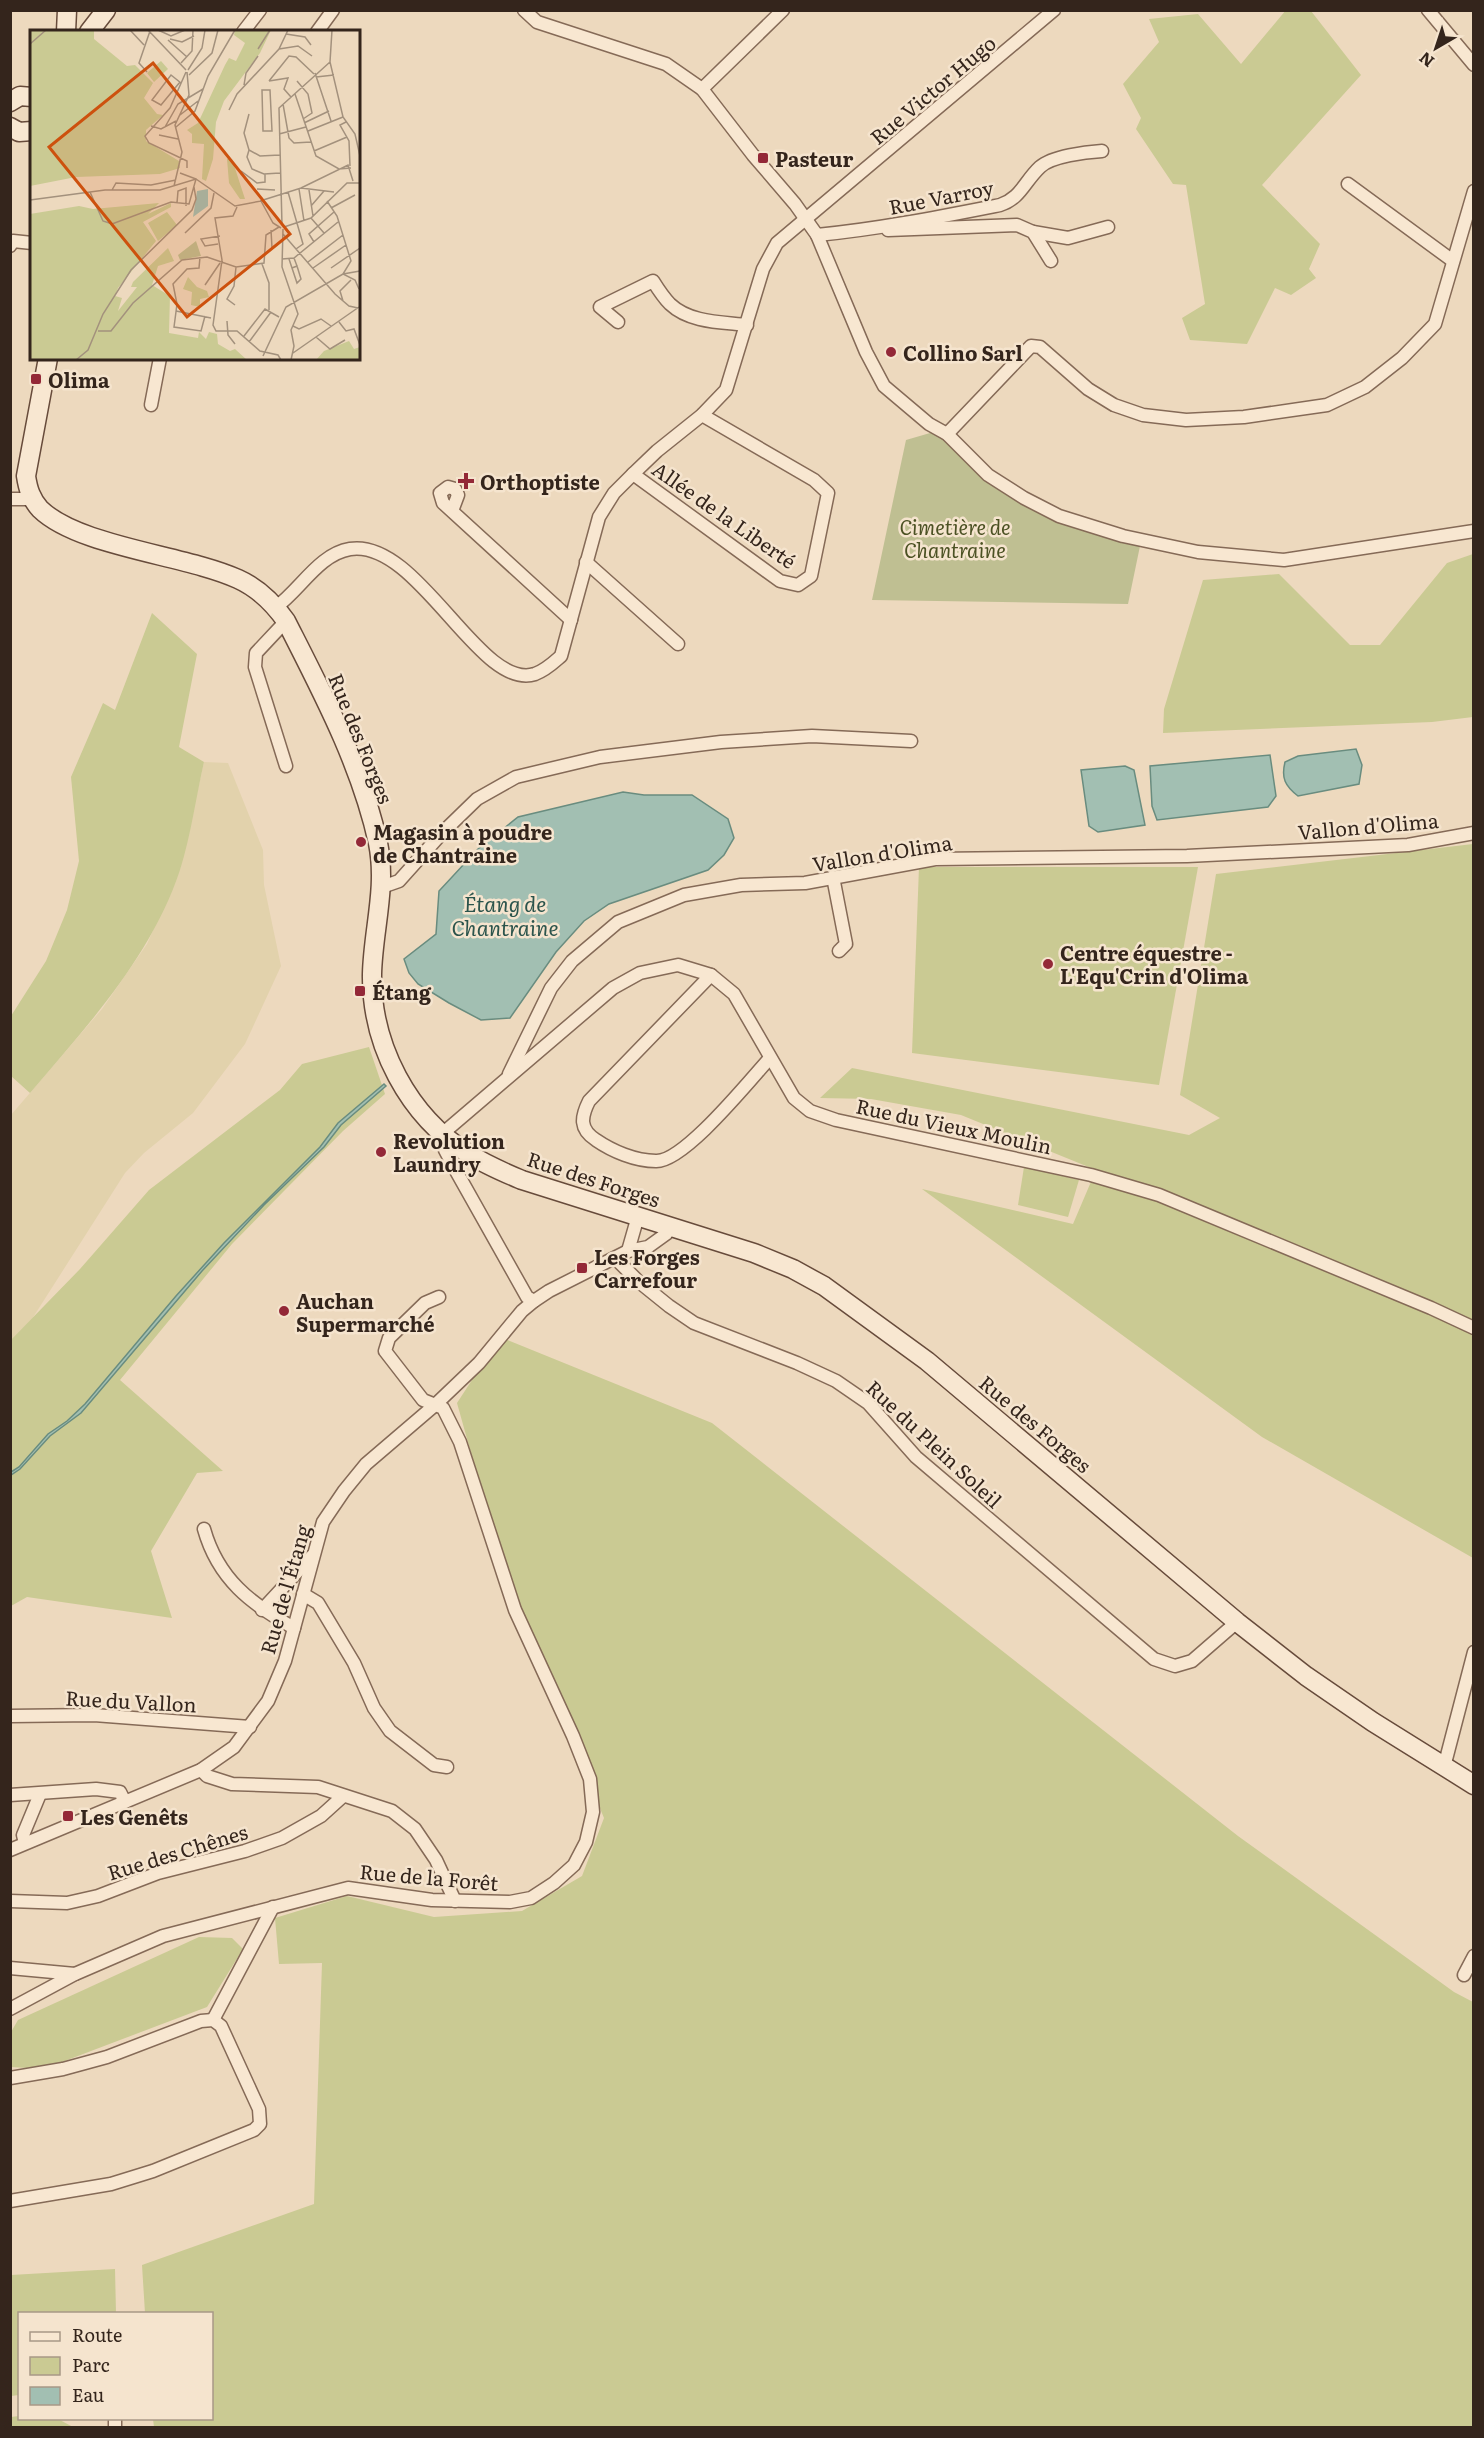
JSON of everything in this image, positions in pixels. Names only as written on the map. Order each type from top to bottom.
[{"type":"main road","points":[[66,30],[67,10]]},
{"type":"main road","points":[[91,30],[106,10]]},
{"type":"main road","points":[[10,102],[20,96],[30,98]]},
{"type":"main road","points":[[32,499],[27,488],[26,476],[48,360]]},
{"type":"main road","name":"Rue des Forges","points":[[32,499],[50,517],[72,529],[215,570],[240,580],[262,594],[281,614],[347,749],[364,794],[378,843],[382,887],[372,973],[374,1007],[379,1033],[391,1066],[407,1093],[442,1134],[468,1154],[493,1168],[522,1180],[754,1253],[793,1269],[848,1302],[927,1360],[1238,1622],[1306,1676],[1373,1722],[1473,1785]]},
{"type":"street","points":[[245,30],[260,10]]},
{"type":"street","points":[[318,30],[333,10]]},
{"type":"street","points":[[524,10],[537,22],[666,64],[702,89],[817,235],[866,352],[884,386],[928,424],[947,434],[988,475],[1024,498],[1059,516],[1123,536],[1198,552],[1284,560],[1473,531]]},
{"type":"street","points":[[702,89],[783,10]]},
{"type":"street","name":"Rue Victor Hugo","points":[[286,766],[255,667],[256,653],[292,594],[332,555],[352,549],[380,553],[404,569],[497,665],[519,675],[534,675],[548,667],[561,656],[598,517],[614,493],[633,474],[657,451],[702,415],[726,390],[763,269],[777,243],[1054,10]]},
{"type":"street","points":[[1428,10],[1473,65]]},
{"type":"street","name":"Rue Varroy","points":[[875,230],[1012,201],[1041,165],[1080,152],[1102,151]]},
{"type":"street","points":[[1348,184],[1453,261]]},
{"type":"street","points":[[947,434],[1031,346],[1040,347],[1088,389],[1114,405],[1143,415],[1186,420],[1244,417],[1327,405],[1365,387],[1402,358],[1435,324],[1473,191]]},
{"type":"street","name":"Rue Varroy","points":[[817,235],[875,230],[905,231],[1017,225],[1033,232],[1068,238],[1108,227]]},
{"type":"street","points":[[1033,232],[1051,261]]},
{"type":"street","points":[[10,246],[13,241],[30,243]]},
{"type":"street","points":[[618,322],[600,307],[653,281],[670,305],[687,315],[705,320],[747,325]]},
{"type":"street","points":[[152,405],[160,360]]},
{"type":"street","name":"Allée de la Liberté","points":[[633,474],[780,581],[798,585],[811,576],[828,494],[814,480],[702,415]]},
{"type":"street","points":[[10,499],[32,499]]},
{"type":"street","points":[[452,511],[571,620]]},
{"type":"street","points":[[586,562],[678,644]]},
{"type":"street","points":[[382,887],[399,880],[477,799],[516,777],[600,757],[721,742],[812,736],[911,741]]},
{"type":"street","name":"Vallon d'Olima","points":[[442,1134],[507,1078],[551,988],[572,961],[618,922],[684,895],[741,885],[805,883],[935,859],[1187,855],[1351,848],[1408,845],[1473,833]]},
{"type":"street","points":[[833,877],[846,944],[839,951]]},
{"type":"street","name":"Rue du Vieux Moulin","points":[[507,1078],[613,988],[640,973],[678,965],[711,975],[734,994],[794,1098],[810,1111],[836,1120],[1092,1175],[1159,1195],[1431,1308],[1473,1328]]},
{"type":"street","points":[[711,975],[589,1101],[582,1114],[583,1126],[592,1138],[614,1151],[657,1161],[672,1157],[691,1143],[770,1058]]},
{"type":"street","points":[[442,1134],[446,1150],[455,1169],[527,1297],[534,1301]]},
{"type":"street","points":[[628,1251],[638,1216]]},
{"type":"street","name":"Rue de l'Étang","points":[[10,1850],[201,1770],[234,1747],[268,1701],[285,1661],[323,1522],[366,1464],[435,1405],[479,1363],[522,1311],[534,1301],[615,1257],[628,1251],[648,1248],[666,1234],[671,1226]]},
{"type":"street","name":"Rue du Plein Soleil","points":[[615,1257],[638,1281],[694,1323],[797,1363],[836,1382],[868,1403],[916,1457],[1154,1659],[1175,1666],[1192,1661],[1238,1622]]},
{"type":"street","name":"Rue de la Forêt","points":[[10,2009],[75,1974],[163,1936],[273,1907],[348,1888],[454,1902],[510,1902],[531,1898],[554,1883],[574,1865],[586,1842],[593,1812],[590,1779],[573,1736],[515,1610],[460,1442],[443,1408],[423,1400],[385,1351],[389,1338],[425,1304],[439,1297]]},
{"type":"street","points":[[204,1529],[209,1547],[229,1580],[262,1610],[294,1628]]},
{"type":"street","points":[[262,1610],[313,1554]]},
{"type":"street","points":[[303,1594],[318,1603],[354,1663],[374,1708],[390,1731],[434,1765],[447,1767]]},
{"type":"street","points":[[1444,1767],[1473,1652]]},
{"type":"street","name":"Rue du Vallon","points":[[10,1716],[94,1715],[250,1727]]},
{"type":"street","points":[[201,1770],[207,1776],[232,1784],[318,1787],[342,1797],[392,1811],[415,1829],[436,1860],[454,1902]]},
{"type":"street","points":[[10,1795],[96,1789],[120,1791],[125,1802]]},
{"type":"street","points":[[25,1843],[23,1835],[40,1794]]},
{"type":"street","name":"Rue des Chênes","points":[[10,1901],[67,1903],[98,1896],[158,1873],[245,1851],[282,1839],[321,1816],[342,1797]]},
{"type":"street","points":[[213,2020],[273,1907]]},
{"type":"street","points":[[1464,1975],[1473,1956]]},
{"type":"street","points":[[10,1968],[75,1974]]},
{"type":"street","points":[[10,2078],[63,2070],[107,2057],[201,2021],[213,2020],[221,2026],[258,2109],[260,2124],[254,2130],[153,2171],[111,2184],[10,2201]]},
{"type":"shaded area","points":[[204,762],[228,763],[263,850],[264,885],[281,966],[245,1044],[193,1113],[144,1153],[125,1173],[32,1319],[11,1341],[11,1115],[102,1009],[147,944],[180,869]]},
{"type":"green space","points":[[1286,10],[1311,11],[1361,75],[1262,185],[1320,244],[1309,269],[1316,278],[1291,295],[1275,288],[1247,344],[1190,340],[1182,318],[1205,304],[1186,185],[1173,184],[1136,129],[1141,118],[1123,84],[1159,42],[1149,19],[1198,14],[1241,64]]},
{"type":"green space","name":"Cimetière de Chantraine","points":[[937,431],[989,484],[1059,522],[1140,546],[1128,604],[872,600],[906,440]]},
{"type":"green space","points":[[1473,554],[1473,717],[1432,722],[1163,733],[1164,709],[1203,580],[1279,574],[1350,645],[1380,645],[1447,563]]},
{"type":"green space","points":[[152,613],[197,654],[179,747],[204,762],[184,857],[168,902],[135,961],[74,1042],[30,1093],[11,1076],[11,1016],[46,961],[67,910],[79,861],[71,777],[103,703],[115,710]]},
{"type":"green space","points":[[1473,844],[1473,1558],[1262,1437],[922,1189],[1073,1224],[1096,1170],[961,1115],[871,1099],[820,1098],[852,1068],[1189,1135],[1220,1118],[1180,1095],[1216,874]]},
{"type":"green space","name":"Centre équestre - L'Equ'Crin d'Olima","points":[[919,867],[1198,867],[1159,1085],[912,1053]]},
{"type":"green space","points":[[369,1047],[385,1094],[343,1131],[232,1244],[120,1380],[223,1471],[197,1473],[151,1551],[172,1618],[27,1597],[11,1606],[10,1341],[80,1269],[149,1190],[280,1090],[302,1064]]},
{"type":"green space","points":[[1024,1167],[1079,1180],[1068,1217],[1018,1205]]},
{"type":"green space","points":[[500,1337],[712,1423],[1238,1836],[1454,1992],[1473,2002],[1473,2427],[154,2427],[153,2420],[213,2420],[213,2312],[145,2312],[142,2265],[314,2204],[322,1963],[279,1964],[275,1918],[347,1896],[434,1917],[522,1911],[582,1876],[604,1818],[509,1589],[457,1403]]},
{"type":"green space","points":[[199,1937],[232,1938],[243,1949],[207,2007],[62,2062],[27,2068],[11,2067],[11,2032],[18,2020]]},
{"type":"green space","points":[[115,2269],[116,2312],[18,2312],[18,2395],[11,2396],[11,2275]]},
{"type":"green space","points":[[18,2416],[18,2420],[60,2420],[73,2427],[11,2427],[11,2417]]},
{"type":"water","points":[[1356,749],[1362,765],[1359,784],[1298,796],[1285,781],[1285,762],[1298,756]]},
{"type":"water","points":[[1270,755],[1276,796],[1268,807],[1157,820],[1152,806],[1150,766]]},
{"type":"water","points":[[1125,766],[1134,770],[1145,825],[1098,832],[1089,826],[1081,770]]},
{"type":"water","name":"Étang de Chantraine","points":[[623,792],[644,795],[692,795],[728,819],[734,838],[724,855],[708,870],[609,904],[584,921],[556,952],[510,1018],[481,1020],[418,984],[409,973],[404,959],[436,934],[439,891],[478,849],[518,817]]},
{"type":"water","points":[[384,1084],[386,1086],[341,1125],[324,1147],[264,1205],[202,1271],[81,1413],[50,1436],[20,1469],[11,1475],[11,1472],[19,1467],[48,1434],[67,1421],[85,1404],[176,1296],[224,1243],[320,1147],[338,1123]]},
{"type":"place","name":"Pasteur","points":[[763,158]]},
{"type":"place","name":"Collino Sarl","points":[[891,352]]},
{"type":"place","name":"Olima","points":[[36,379]]},
{"type":"place","name":"Orthoptiste","points":[[466,481]]},
{"type":"place","name":"Magasin à poudre de Chantraine","points":[[361,842]]},
{"type":"place","name":"Centre équestre - L'Equ'Crin d'Olima","points":[[1048,964]]},
{"type":"place","name":"Étang","points":[[360,991]]},
{"type":"place","name":"Revolution Laundry","points":[[381,1152]]},
{"type":"place","name":"Les Forges Carrefour","points":[[582,1268]]},
{"type":"place","name":"Auchan Supermarché","points":[[284,1311]]},
{"type":"place","name":"Les Genêts","points":[[68,1816]]}]
